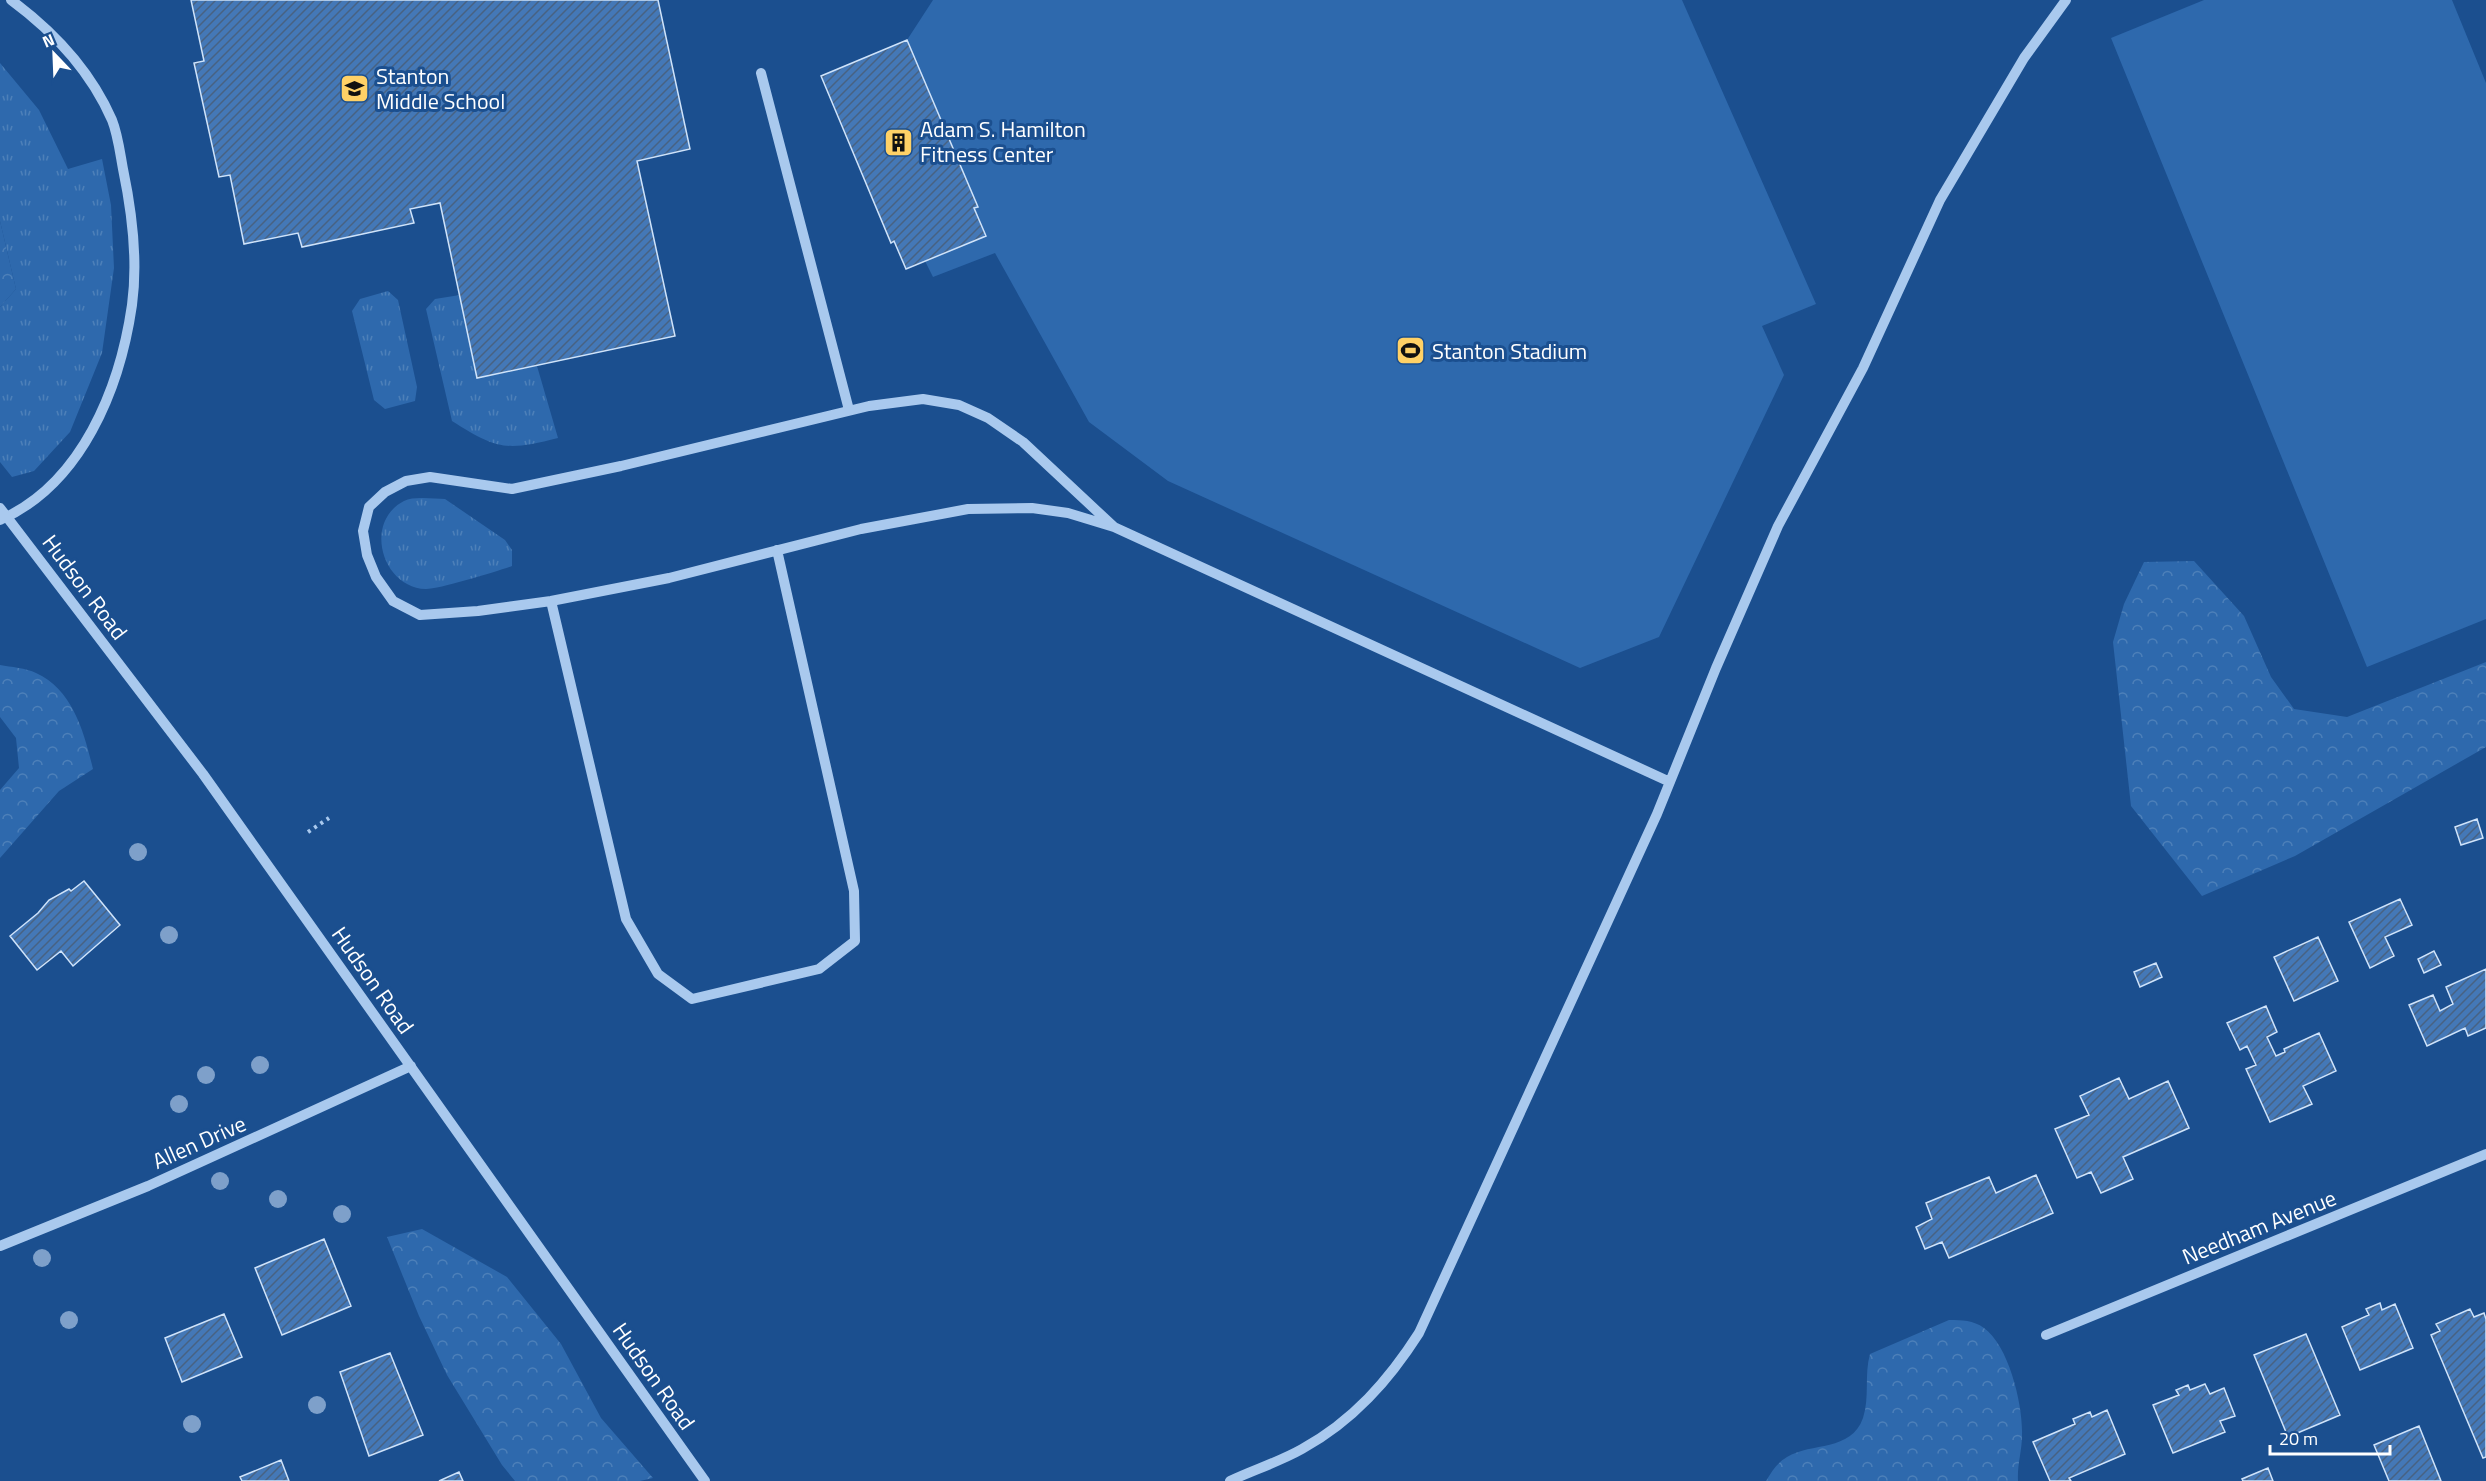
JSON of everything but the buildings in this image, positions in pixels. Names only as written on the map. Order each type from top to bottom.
[{"type":"street","points":[[4,518],[54,485],[80,452],[110,396],[132,303],[134,251],[129,195],[113,122],[76,60],[51,34],[11,0]]},
{"type":"street","points":[[1230,1481],[1302,1449],[1346,1420],[1396,1368],[1419,1333],[1454,1261],[1670,782],[1778,526],[1863,368],[1940,200],[2024,58],[2066,0]]},
{"type":"street","points":[[761,73],[849,410]]},
{"type":"street","points":[[1114,527],[1023,442],[988,418],[959,405],[923,399],[849,410],[621,466],[512,489],[430,477],[406,481],[385,492],[369,507],[363,531],[367,555],[376,577],[393,601],[420,615],[478,611],[551,601],[669,578],[861,529],[968,509],[1032,508],[1068,513],[1114,527],[1670,782]]},
{"type":"street","name":"Hudson Road","points":[[0,508],[4,518],[203,774],[705,1481]]},
{"type":"street","points":[[551,601],[627,920],[658,974],[692,999],[819,969],[855,941],[854,891],[777,550]]},
{"type":"street","name":"Allen Drive","points":[[0,1246],[148,1186],[411,1066]]},
{"type":"street","name":"Needham Avenue","points":[[2046,1335],[2486,1154]]},
{"type":"path","points":[[308,832],[329,818]]},
{"type":"green space","name":"Stanton Stadium","points":[[933,0],[1682,0],[1816,304],[1762,326],[1784,375],[1659,637],[1580,668],[1168,481],[1089,422],[995,253],[933,277],[925,261],[906,269],[894,242],[891,243],[821,76],[907,40]]},
{"type":"green space","points":[[2204,0],[2452,0],[2486,83],[2486,619],[2367,667],[2111,38]]},
{"type":"green space","points":[[0,63],[39,110],[68,169],[102,159],[111,205],[114,268],[102,353],[70,432],[34,471],[12,477],[0,462],[0,307],[16,289],[0,221]]},
{"type":"green space","points":[[0,221],[16,289],[0,307]]},
{"type":"green space","points":[[388,291],[398,300],[417,387],[415,401],[385,409],[374,400],[352,311],[360,299]]},
{"type":"green space","points":[[460,295],[478,378],[537,366],[558,438],[526,445],[503,445],[481,438],[452,421],[426,309],[435,299]]},
{"type":"green space","points":[[408,499],[445,499],[505,540],[512,550],[512,566],[426,589],[411,586],[398,578],[383,552],[381,538],[384,523],[391,511]]},
{"type":"green space","points":[[2194,561],[2244,616],[2271,677],[2294,709],[2347,717],[2486,662],[2486,747],[2295,856],[2202,896],[2131,806],[2113,642],[2124,604],[2144,562]]},
{"type":"green space","points":[[0,665],[32,671],[49,680],[59,690],[68,701],[81,727],[93,769],[59,791],[0,858],[0,790],[19,768],[16,738],[0,717]]},
{"type":"green space","points":[[422,1229],[507,1277],[561,1344],[601,1418],[653,1478],[640,1481],[515,1481],[502,1465],[447,1375],[419,1316],[387,1237]]},
{"type":"green space","points":[[1949,1320],[1963,1320],[1980,1325],[1993,1337],[2007,1362],[2017,1393],[2022,1423],[2018,1481],[1766,1481],[1787,1457],[1797,1452],[1840,1441],[1857,1429],[1865,1410],[1870,1354]]},
{"type":"place","name":"Stanton Middle School","points":[[355,89]]},
{"type":"place","name":"Adam S. Hamilton Fitness Center","points":[[899,142]]},
{"type":"place","name":"Stanton Stadium","points":[[1411,351]]}]
